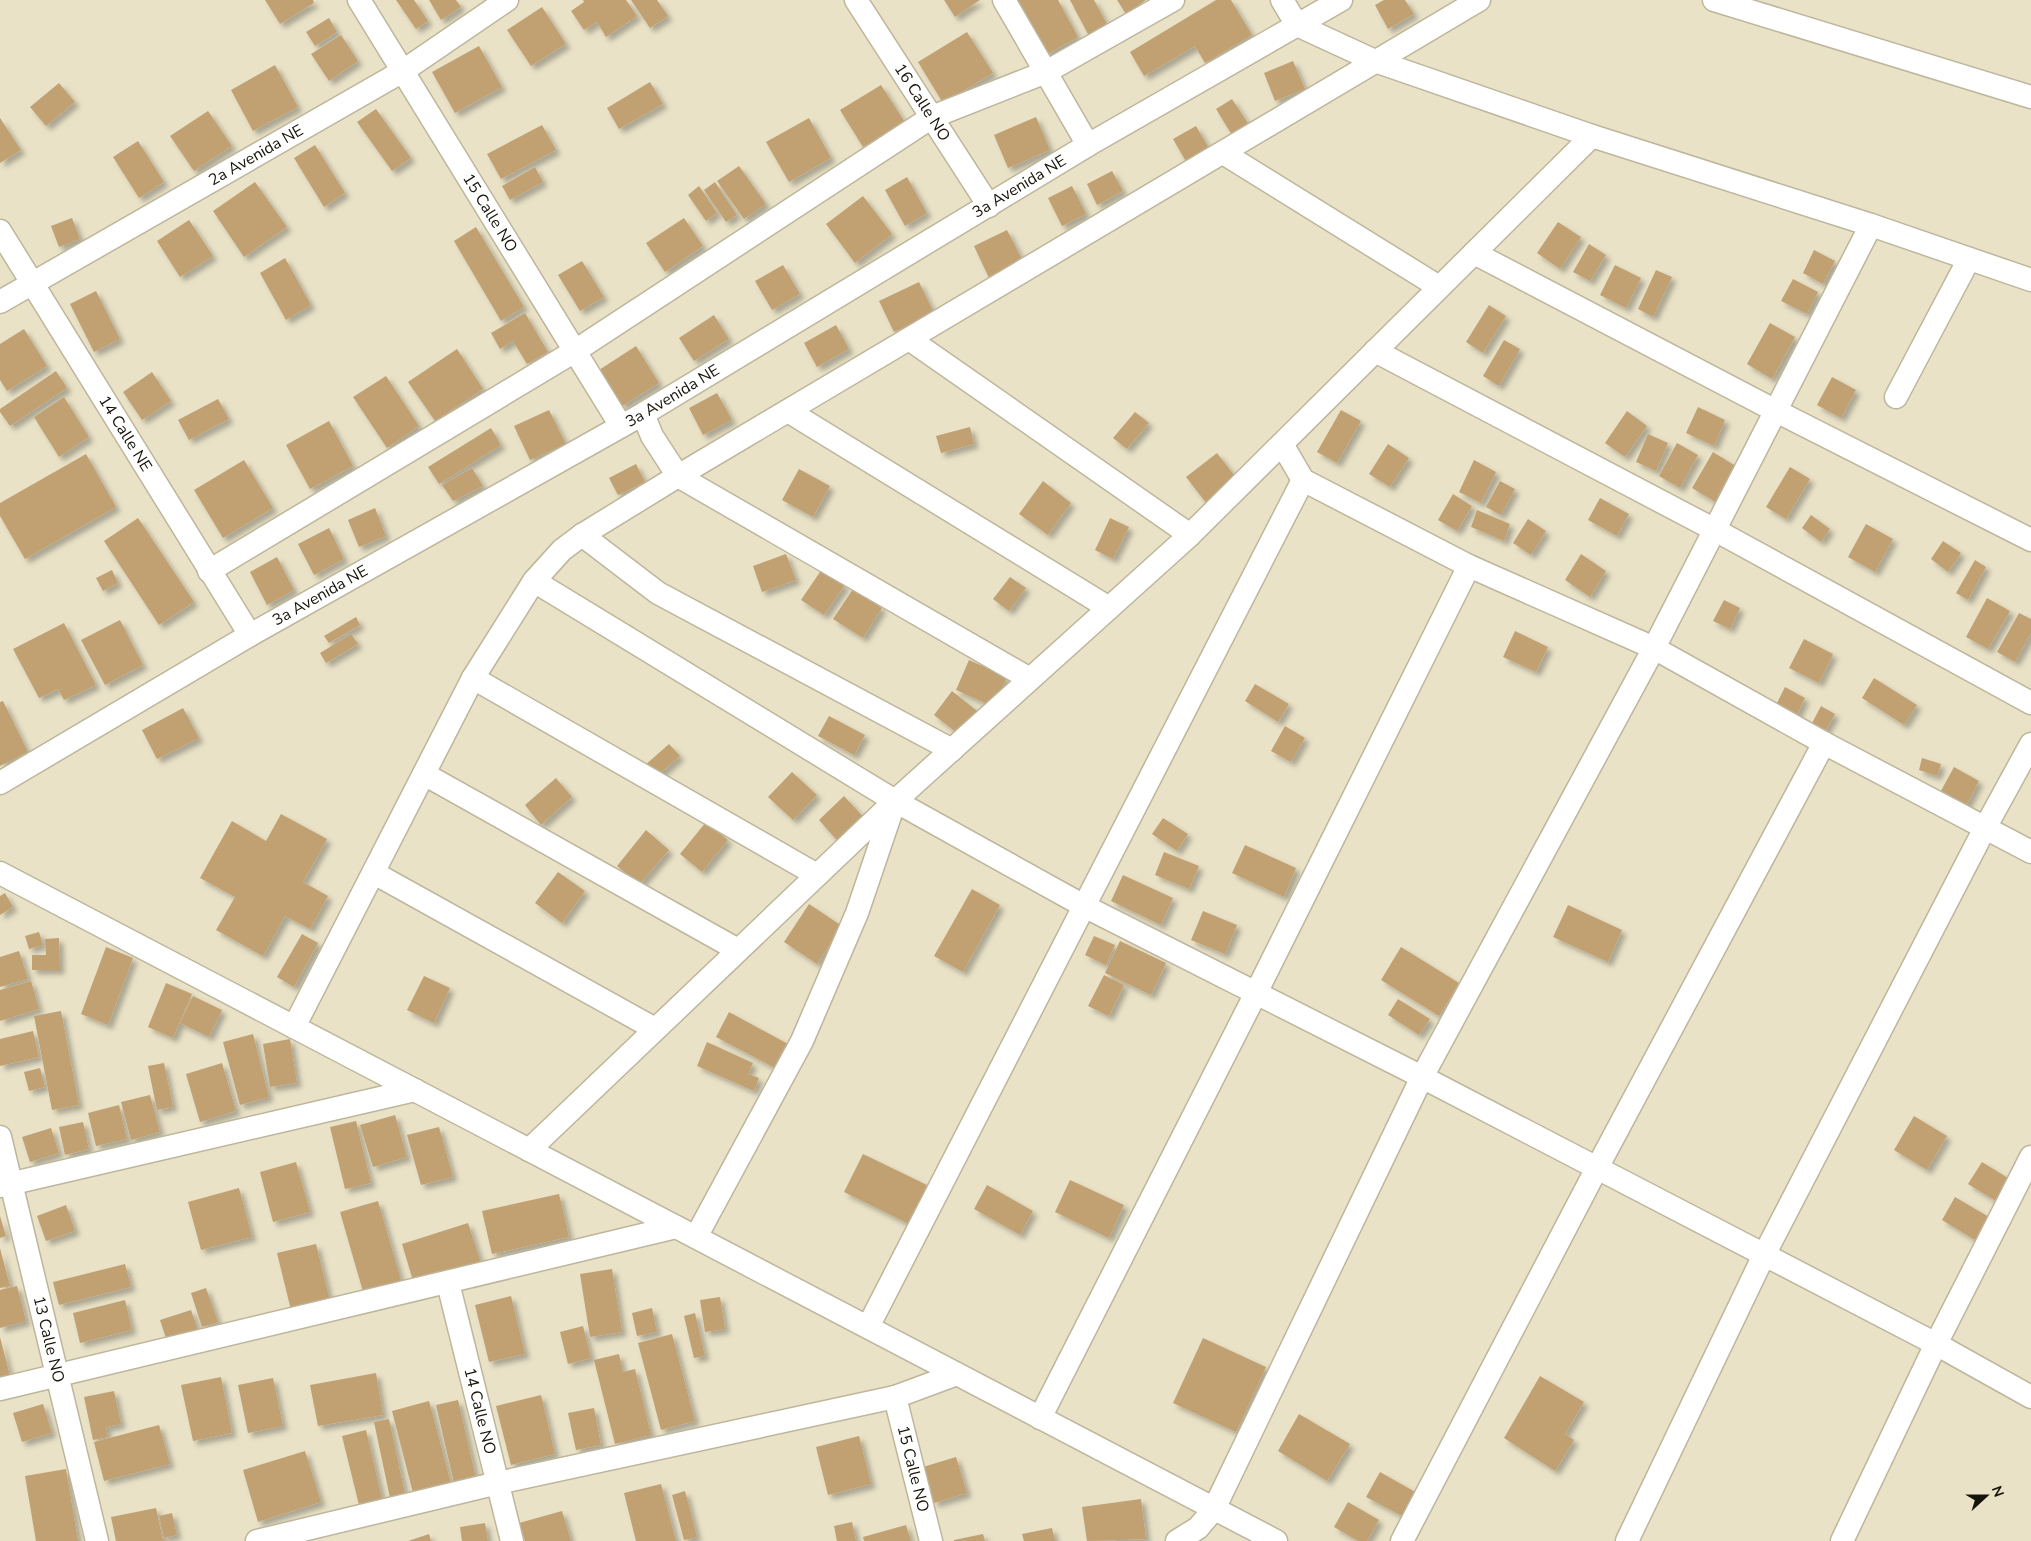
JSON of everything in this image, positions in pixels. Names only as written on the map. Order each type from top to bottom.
[{"type":"street","name":"15 Calle NO","points":[[359,0],[621,426]]},
{"type":"street","name":"2a Avenida NE","points":[[0,302],[404,71],[507,0]]},
{"type":"street","name":"16 Calle NO","points":[[856,0],[989,206]]},
{"type":"street","points":[[1004,0],[1088,145]]},
{"type":"street","points":[[209,571],[575,351],[932,117],[1046,72],[1173,0]]},
{"type":"street","points":[[1282,0],[1297,26],[1375,61],[1592,136],[1871,225],[2031,280]]},
{"type":"street","name":"3a Avenida NE","points":[[0,783],[250,635],[643,414],[1088,145],[1341,0]]},
{"type":"street","points":[[294,1027],[473,678],[534,580],[562,550],[582,535],[678,476],[1478,0]]},
{"type":"street","points":[[1714,0],[2031,97]]},
{"type":"street","points":[[529,1150],[895,801],[1190,535],[1592,136]]},
{"type":"street","points":[[1223,153],[1440,287]]},
{"type":"street","points":[[1177,1541],[1198,1528],[1214,1509],[1422,1077],[1654,648],[1871,225]]},
{"type":"street","name":"14 Calle NE","points":[[0,231],[250,635]]},
{"type":"street","points":[[1474,253],[1776,411],[2031,540]]},
{"type":"street","points":[[1896,397],[1969,259]]},
{"type":"street","points":[[909,339],[1190,535]]},
{"type":"street","points":[[1375,351],[1715,530],[2031,703]]},
{"type":"street","points":[[788,411],[1109,608]]},
{"type":"street","points":[[643,414],[652,436],[678,476],[1030,679]]},
{"type":"street","points":[[1282,444],[1303,480],[1469,566],[1654,648],[1824,743],[2031,852]]},
{"type":"street","points":[[868,1328],[1303,480]]},
{"type":"street","points":[[582,535],[658,593],[952,750]]},
{"type":"street","points":[[1040,1418],[1256,994],[1469,566]]},
{"type":"street","points":[[534,580],[895,801],[1084,906],[1422,1077],[1936,1344],[2031,1397]]},
{"type":"street","points":[[473,678],[817,875]]},
{"type":"street","points":[[1402,1541],[1597,1168],[1824,743]]},
{"type":"street","points":[[1627,1541],[1764,1255],[1985,828],[2031,744]]},
{"type":"street","points":[[424,774],[738,950]]},
{"type":"street","points":[[696,1238],[802,1041],[857,913],[895,801]]},
{"type":"street","points":[[0,873],[1276,1541]]},
{"type":"street","points":[[374,873],[655,1029]]},
{"type":"street","points":[[6,1184],[415,1090]]},
{"type":"street","name":"13 Calle NO","points":[[0,1136],[6,1184],[58,1375],[97,1541]]},
{"type":"street","points":[[1842,1541],[1936,1344],[2031,1157]]},
{"type":"street","points":[[0,1389],[676,1227]]},
{"type":"street","name":"14 Calle NO","points":[[448,1283],[512,1541]]},
{"type":"street","points":[[257,1541],[498,1483],[895,1397],[957,1374]]},
{"type":"street","name":"15 Calle NO","points":[[895,1397],[931,1541]]},
{"type":"building","points":[[265,0],[313,0],[314,3],[280,24]]},
{"type":"building","points":[[396,0],[414,0],[428,21],[416,29]]},
{"type":"building","points":[[429,0],[456,0],[461,7],[441,20]]},
{"type":"building","points":[[583,0],[626,0],[637,16],[606,37],[597,22],[584,30],[571,11],[584,2]]},
{"type":"building","points":[[631,0],[657,0],[668,16],[650,28]]},
{"type":"building","points":[[944,0],[980,0],[955,17]]},
{"type":"building","points":[[1018,0],[1058,0],[1078,37],[1046,55],[1015,2]]},
{"type":"building","points":[[1070,0],[1094,0],[1108,26],[1089,36]]},
{"type":"building","points":[[1117,0],[1146,0],[1126,14]]},
{"type":"building","points":[[1216,0],[1231,0],[1252,35],[1205,63],[1195,46],[1144,76],[1130,52]]},
{"type":"building","points":[[1384,0],[1405,0],[1414,14],[1388,29],[1375,5]]},
{"type":"building","points":[[542,7],[566,44],[531,66],[507,30]]},
{"type":"building","points":[[329,18],[337,32],[315,46],[306,32]]},
{"type":"building","points":[[967,32],[993,73],[943,103],[918,62]]},
{"type":"building","points":[[341,35],[358,61],[329,81],[311,54]]},
{"type":"building","points":[[479,46],[502,87],[455,113],[432,72]]},
{"type":"building","points":[[1293,61],[1305,89],[1275,101],[1264,73]]},
{"type":"building","points":[[275,65],[298,107],[253,131],[231,90]]},
{"type":"building","points":[[650,82],[663,104],[619,129],[607,108]]},
{"type":"building","points":[[59,83],[75,102],[46,126],[30,107]]},
{"type":"building","points":[[881,85],[904,121],[863,147],[840,110]]},
{"type":"building","points":[[1232,99],[1249,125],[1232,135],[1216,109]]},
{"type":"building","points":[[376,109],[411,158],[392,171],[357,122]]},
{"type":"building","points":[[208,111],[232,146],[194,171],[170,136]]},
{"type":"building","points":[[1036,117],[1050,150],[1008,168],[994,135]]},
{"type":"building","points":[[0,118],[21,150],[0,163]]},
{"type":"building","points":[[809,118],[831,158],[789,182],[766,142]]},
{"type":"building","points":[[542,125],[556,150],[501,179],[487,154]]},
{"type":"building","points":[[1196,126],[1211,152],[1188,165],[1173,139]]},
{"type":"building","points":[[138,141],[164,182],[139,198],[113,157]]},
{"type":"building","points":[[315,145],[345,193],[324,207],[294,158]]},
{"type":"building","points":[[739,166],[766,204],[744,219],[717,181]]},
{"type":"building","points":[[535,167],[543,182],[510,200],[502,186]]},
{"type":"building","points":[[1112,171],[1123,191],[1097,205],[1087,184]]},
{"type":"building","points":[[907,177],[927,213],[905,226],[885,190]]},
{"type":"building","points":[[255,182],[287,227],[244,257],[213,211]]},
{"type":"building","points":[[715,182],[737,215],[726,222],[704,190]]},
{"type":"building","points":[[699,186],[717,213],[706,221],[688,195]]},
{"type":"building","points":[[1072,186],[1086,214],[1062,226],[1048,198]]},
{"type":"building","points":[[863,196],[892,234],[855,263],[826,224]]},
{"type":"building","points":[[72,218],[80,239],[59,247],[51,226]]},
{"type":"building","points":[[684,218],[703,246],[665,272],[646,243]]},
{"type":"building","points":[[189,220],[213,256],[180,277],[157,241]]},
{"type":"building","points":[[1558,222],[1581,237],[1560,269],[1537,253]]},
{"type":"building","points":[[476,227],[524,307],[501,321],[454,241]]},
{"type":"building","points":[[1007,230],[1023,261],[989,278],[974,246]]},
{"type":"building","points":[[1589,244],[1606,255],[1590,281],[1573,272]]},
{"type":"building","points":[[1814,250],[1835,261],[1823,284],[1803,273]]},
{"type":"building","points":[[285,258],[311,305],[286,320],[260,273]]},
{"type":"building","points":[[582,261],[604,297],[580,311],[558,275]]},
{"type":"building","points":[[783,265],[800,294],[772,310],[755,281]]},
{"type":"building","points":[[1615,265],[1641,278],[1626,308],[1600,295]]},
{"type":"building","points":[[1656,270],[1672,277],[1653,317],[1638,309]]},
{"type":"building","points":[[1793,279],[1818,292],[1807,314],[1781,301]]},
{"type":"building","points":[[919,282],[934,313],[894,332],[879,301]]},
{"type":"building","points":[[96,291],[120,339],[94,352],[70,304]]},
{"type":"building","points":[[1489,305],[1506,316],[1483,353],[1466,342]]},
{"type":"building","points":[[525,313],[548,352],[527,364],[513,341],[500,349],[491,333]]},
{"type":"building","points":[[714,315],[729,339],[694,361],[679,338]]},
{"type":"building","points":[[1770,323],[1795,337],[1772,379],[1747,364]]},
{"type":"building","points":[[836,325],[849,349],[817,367],[804,343]]},
{"type":"building","points":[[24,329],[47,366],[7,391],[0,380],[0,344]]},
{"type":"building","points":[[1504,340],[1520,349],[1499,386],[1483,376]]},
{"type":"building","points":[[636,346],[659,383],[622,406],[599,370]]},
{"type":"building","points":[[457,349],[483,389],[435,421],[408,382]]},
{"type":"building","points":[[56,371],[67,388],[10,426],[0,412],[0,409]]},
{"type":"building","points":[[152,372],[171,401],[142,420],[123,392]]},
{"type":"building","points":[[386,376],[419,426],[387,448],[353,397]]},
{"type":"building","points":[[1832,377],[1856,390],[1841,418],[1817,405]]},
{"type":"building","points":[[717,393],[732,420],[703,435],[689,408]]},
{"type":"building","points":[[64,397],[89,437],[59,457],[34,417]]},
{"type":"building","points":[[218,399],[229,419],[189,440],[178,420]]},
{"type":"building","points":[[1698,407],[1725,420],[1714,446],[1686,433]]},
{"type":"building","points":[[549,410],[566,444],[530,460],[514,426]]},
{"type":"building","points":[[1341,410],[1361,421],[1337,463],[1317,452]]},
{"type":"building","points":[[1627,411],[1647,426],[1625,457],[1605,443]]},
{"type":"building","points":[[1135,412],[1149,423],[1127,449],[1113,438]]},
{"type":"building","points":[[329,421],[353,466],[310,489],[286,445]]},
{"type":"building","points":[[970,427],[974,444],[941,453],[936,436]]},
{"type":"building","points":[[491,428],[501,445],[439,484],[428,467]]},
{"type":"building","points":[[1648,434],[1668,443],[1656,471],[1636,462]]},
{"type":"building","points":[[1677,443],[1698,455],[1680,488],[1659,476]]},
{"type":"building","points":[[1388,444],[1409,458],[1390,487],[1369,474]]},
{"type":"building","points":[[1713,452],[1739,468],[1719,504],[1692,488]]},
{"type":"building","points":[[1217,453],[1238,480],[1207,504],[1186,477]]},
{"type":"building","points":[[86,454],[116,507],[25,559],[0,516],[0,503]]},
{"type":"building","points":[[244,460],[273,508],[223,538],[194,490]]},
{"type":"building","points":[[1474,460],[1496,472],[1481,503],[1459,492]]},
{"type":"building","points":[[636,464],[645,482],[618,495],[609,478]]},
{"type":"building","points":[[1790,467],[1810,479],[1786,519],[1766,507]]},
{"type":"building","points":[[472,468],[483,486],[453,501],[442,485]]},
{"type":"building","points":[[799,469],[830,486],[813,517],[782,500]]},
{"type":"building","points":[[1043,481],[1071,503],[1048,535],[1019,514]]},
{"type":"building","points":[[1500,481],[1515,489],[1501,515],[1486,507]]},
{"type":"building","points":[[1453,494],[1472,506],[1457,531],[1438,520]]},
{"type":"building","points":[[1600,498],[1629,514],[1617,536],[1588,520]]},
{"type":"building","points":[[375,508],[386,536],[359,547],[348,520]]},
{"type":"building","points":[[1477,510],[1510,524],[1504,541],[1471,527]]},
{"type":"building","points":[[1811,515],[1830,529],[1821,542],[1802,528]]},
{"type":"building","points":[[138,518],[194,602],[159,625],[104,541]]},
{"type":"building","points":[[1110,518],[1129,527],[1113,559],[1095,550]]},
{"type":"building","points":[[1528,519],[1546,531],[1531,555],[1513,543]]},
{"type":"building","points":[[1866,524],[1893,539],[1875,572],[1848,557]]},
{"type":"building","points":[[329,528],[344,559],[314,575],[298,544]]},
{"type":"building","points":[[1943,541],[1961,553],[1948,572],[1931,559]]},
{"type":"building","points":[[786,554],[796,580],[762,592],[753,566]]},
{"type":"building","points":[[1581,554],[1606,571],[1590,597],[1565,580]]},
{"type":"building","points":[[277,557],[294,590],[267,605],[250,572]]},
{"type":"building","points":[[1975,560],[1986,567],[1968,600],[1956,593]]},
{"type":"building","points":[[822,569],[845,585],[824,615],[801,600]]},
{"type":"building","points":[[112,570],[118,583],[103,591],[96,578]]},
{"type":"building","points":[[1010,577],[1026,588],[1009,611],[993,599]]},
{"type":"building","points":[[853,589],[882,608],[863,638],[833,619]]},
{"type":"building","points":[[1987,598],[2010,611],[1988,649],[1966,637]]},
{"type":"building","points":[[1724,600],[1740,608],[1730,629],[1713,621]]},
{"type":"building","points":[[2019,613],[2031,619],[2031,633],[2015,662],[1997,652]]},
{"type":"building","points":[[356,617],[360,625],[329,643],[324,636]]},
{"type":"building","points":[[120,620],[143,665],[105,685],[81,640]]},
{"type":"building","points":[[64,623],[96,685],[64,700],[58,689],[39,698],[13,649]]},
{"type":"building","points":[[1515,631],[1548,647],[1536,672],[1503,657]]},
{"type":"building","points":[[351,634],[358,644],[326,663],[320,653]]},
{"type":"building","points":[[1804,639],[1833,654],[1819,683],[1789,668]]},
{"type":"building","points":[[969,660],[1007,677],[994,707],[956,690]]},
{"type":"building","points":[[1874,678],[1917,705],[1904,725],[1862,698]]},
{"type":"building","points":[[1255,684],[1289,704],[1278,722],[1245,701]]},
{"type":"building","points":[[1785,687],[1805,698],[1795,719],[1774,709]]},
{"type":"building","points":[[952,691],[981,714],[962,737],[934,715]]},
{"type":"building","points":[[3,701],[28,752],[0,766],[0,702]]},
{"type":"building","points":[[1821,706],[1835,714],[1823,735],[1810,727]]},
{"type":"building","points":[[183,708],[199,738],[157,759],[142,730]]},
{"type":"building","points":[[829,716],[865,735],[854,755],[818,736]]},
{"type":"building","points":[[1285,726],[1305,738],[1291,762],[1271,751]]},
{"type":"building","points":[[669,744],[680,756],[654,779],[643,767]]},
{"type":"building","points":[[1922,758],[1941,764],[1937,776],[1919,770]]},
{"type":"building","points":[[1954,767],[1979,781],[1963,812],[1937,798]]},
{"type":"building","points":[[792,772],[817,795],[793,820],[768,797]]},
{"type":"building","points":[[556,778],[572,797],[541,825],[525,805]]},
{"type":"building","points":[[844,796],[868,822],[842,846],[819,820]]},
{"type":"building","points":[[281,814],[327,839],[303,882],[328,896],[310,929],[285,916],[263,956],[216,930],[235,897],[200,878],[232,821],[266,841]]},
{"type":"building","points":[[1163,818],[1188,834],[1177,851],[1152,834]]},
{"type":"building","points":[[706,822],[728,840],[702,872],[680,854]]},
{"type":"building","points":[[646,830],[669,850],[639,885],[617,866]]},
{"type":"building","points":[[1245,845],[1296,868],[1284,897],[1232,873]]},
{"type":"building","points":[[1164,852],[1199,866],[1189,889],[1155,875]]},
{"type":"building","points":[[558,872],[585,891],[562,923],[535,903]]},
{"type":"building","points":[[1123,875],[1173,898],[1161,925],[1111,901]]},
{"type":"building","points":[[972,889],[1000,905],[963,972],[934,956]]},
{"type":"building","points":[[5,893],[13,907],[0,915],[0,896]]},
{"type":"building","points":[[809,904],[842,926],[817,964],[784,942]]},
{"type":"building","points":[[1568,905],[1622,930],[1608,962],[1553,937]]},
{"type":"building","points":[[1203,911],[1237,925],[1225,954],[1191,940]]},
{"type":"building","points":[[39,932],[43,945],[29,949],[25,936]]},
{"type":"building","points":[[302,934],[318,943],[294,987],[277,977]]},
{"type":"building","points":[[1094,936],[1115,945],[1106,965],[1085,955]]},
{"type":"building","points":[[59,938],[60,970],[32,970],[32,955],[46,955],[45,939]]},
{"type":"building","points":[[1120,941],[1166,963],[1151,995],[1105,973]]},
{"type":"building","points":[[106,947],[133,958],[108,1025],[81,1014]]},
{"type":"building","points":[[1401,947],[1459,983],[1439,1016],[1381,980]]},
{"type":"building","points":[[19,951],[28,979],[0,987],[0,957]]},
{"type":"building","points":[[1104,975],[1124,985],[1109,1016],[1088,1006]]},
{"type":"building","points":[[424,976],[450,988],[434,1023],[407,1010]]},
{"type":"building","points":[[31,981],[39,1009],[0,1021],[0,990]]},
{"type":"building","points":[[166,983],[192,994],[173,1038],[148,1027]]},
{"type":"building","points":[[193,996],[222,1010],[209,1037],[180,1023]]},
{"type":"building","points":[[1398,999],[1430,1019],[1419,1035],[1388,1015]]},
{"type":"building","points":[[61,1011],[79,1105],[52,1110],[34,1016]]},
{"type":"building","points":[[729,1012],[788,1044],[775,1068],[716,1037]]},
{"type":"building","points":[[33,1031],[39,1057],[0,1066],[0,1039]]},
{"type":"building","points":[[253,1034],[269,1097],[240,1105],[223,1042]]},
{"type":"building","points":[[290,1039],[297,1083],[270,1087],[263,1044]]},
{"type":"building","points":[[707,1042],[753,1063],[748,1074],[759,1078],[754,1091],[697,1066]]},
{"type":"building","points":[[164,1063],[173,1107],[157,1110],[148,1066]]},
{"type":"building","points":[[222,1063],[236,1111],[200,1122],[186,1074]]},
{"type":"building","points":[[40,1068],[45,1087],[29,1091],[24,1072]]},
{"type":"building","points":[[150,1095],[160,1132],[131,1140],[121,1102]]},
{"type":"building","points":[[119,1105],[127,1139],[96,1146],[88,1113]]},
{"type":"building","points":[[395,1115],[407,1157],[373,1167],[360,1125]]},
{"type":"building","points":[[1914,1116],[1947,1136],[1927,1170],[1894,1150]]},
{"type":"building","points":[[356,1121],[371,1183],[345,1189],[330,1127]]},
{"type":"building","points":[[83,1122],[89,1149],[65,1155],[59,1127]]},
{"type":"building","points":[[439,1127],[453,1177],[421,1185],[407,1135]]},
{"type":"building","points":[[51,1128],[59,1153],[30,1162],[22,1137]]},
{"type":"building","points":[[863,1154],[927,1185],[909,1224],[844,1192]]},
{"type":"building","points":[[296,1162],[310,1212],[273,1222],[260,1172]]},
{"type":"building","points":[[1982,1162],[2013,1181],[1999,1203],[1968,1184]]},
{"type":"building","points":[[1070,1180],[1124,1205],[1109,1238],[1055,1212]]},
{"type":"building","points":[[987,1185],[1033,1211],[1020,1235],[974,1209]]},
{"type":"building","points":[[239,1188],[252,1237],[201,1250],[188,1202]]},
{"type":"building","points":[[559,1194],[569,1237],[492,1254],[482,1211]]},
{"type":"building","points":[[1955,1197],[1989,1217],[1975,1240],[1942,1220]]},
{"type":"building","points":[[378,1201],[404,1291],[366,1302],[340,1212]]},
{"type":"building","points":[[66,1205],[75,1231],[46,1241],[37,1216]]},
{"type":"building","points":[[0,1216],[6,1236],[0,1238]]},
{"type":"building","points":[[468,1223],[481,1263],[414,1284],[402,1244]]},
{"type":"building","points":[[316,1244],[331,1305],[292,1314],[277,1253]]},
{"type":"building","points":[[0,1248],[10,1286],[0,1288]]},
{"type":"building","points":[[125,1264],[131,1287],[59,1305],[53,1282]]},
{"type":"building","points":[[612,1269],[622,1332],[590,1337],[580,1274]]},
{"type":"building","points":[[17,1286],[26,1321],[0,1328],[0,1290]]},
{"type":"building","points":[[206,1288],[218,1322],[202,1327],[191,1293]]},
{"type":"building","points":[[511,1296],[525,1354],[489,1362],[475,1305]]},
{"type":"building","points":[[720,1297],[725,1329],[705,1332],[700,1300]]},
{"type":"building","points":[[125,1300],[132,1330],[80,1343],[73,1313]]},
{"type":"building","points":[[652,1308],[657,1332],[637,1336],[632,1313]]},
{"type":"building","points":[[191,1310],[198,1330],[167,1341],[160,1320]]},
{"type":"building","points":[[695,1313],[705,1356],[694,1358],[684,1316]]},
{"type":"building","points":[[583,1326],[591,1358],[568,1364],[560,1332]]},
{"type":"building","points":[[672,1334],[695,1421],[661,1430],[638,1343]]},
{"type":"building","points":[[0,1337],[10,1376],[0,1378]]},
{"type":"building","points":[[1203,1338],[1266,1367],[1236,1432],[1173,1403]]},
{"type":"building","points":[[619,1354],[623,1372],[635,1369],[651,1435],[615,1444],[594,1360]]},
{"type":"building","points":[[376,1373],[383,1415],[318,1426],[310,1385]]},
{"type":"building","points":[[1540,1376],[1584,1402],[1565,1434],[1574,1440],[1555,1471],[1504,1438]]},
{"type":"building","points":[[221,1377],[232,1433],[193,1441],[181,1385]]},
{"type":"building","points":[[273,1378],[283,1426],[248,1433],[238,1385]]},
{"type":"building","points":[[114,1391],[121,1424],[106,1427],[108,1437],[93,1440],[84,1397]]},
{"type":"building","points":[[541,1395],[555,1454],[511,1465],[496,1406]]},
{"type":"building","points":[[458,1400],[476,1478],[454,1483],[436,1405]]},
{"type":"building","points":[[429,1401],[451,1483],[413,1493],[392,1411]]},
{"type":"building","points":[[43,1404],[52,1433],[22,1442],[13,1413]]},
{"type":"building","points":[[594,1408],[601,1445],[576,1450],[568,1413]]},
{"type":"building","points":[[1299,1414],[1350,1444],[1327,1481],[1278,1451]]},
{"type":"building","points":[[389,1419],[405,1494],[390,1498],[374,1422]]},
{"type":"building","points":[[159,1425],[170,1464],[104,1481],[94,1442]]},
{"type":"building","points":[[366,1430],[382,1499],[359,1505],[342,1436]]},
{"type":"building","points":[[859,1436],[871,1484],[828,1495],[816,1447]]},
{"type":"building","points":[[305,1451],[321,1502],[258,1522],[243,1470]]},
{"type":"building","points":[[956,1457],[967,1493],[934,1503],[923,1467]]},
{"type":"building","points":[[66,1469],[78,1541],[36,1541],[25,1476]]},
{"type":"building","points":[[1380,1472],[1417,1493],[1404,1517],[1366,1497]]},
{"type":"building","points":[[661,1484],[676,1541],[636,1541],[624,1493]]},
{"type":"building","points":[[685,1491],[697,1537],[684,1540],[672,1495]]},
{"type":"building","points":[[1141,1499],[1146,1539],[1087,1541],[1082,1507]]},
{"type":"building","points":[[1348,1502],[1379,1520],[1367,1541],[1358,1541],[1334,1527]]},
{"type":"building","points":[[156,1508],[163,1541],[116,1541],[111,1517]]},
{"type":"building","points":[[562,1511],[571,1541],[525,1541],[519,1523]]},
{"type":"building","points":[[172,1513],[177,1535],[164,1538],[159,1516]]},
{"type":"building","points":[[852,1522],[856,1541],[837,1541],[834,1526]]},
{"type":"building","points":[[485,1523],[488,1541],[462,1541],[460,1527]]},
{"type":"building","points":[[906,1525],[911,1541],[864,1541],[863,1537]]},
{"type":"building","points":[[1052,1528],[1055,1541],[1024,1541],[1022,1534]]},
{"type":"building","points":[[429,1534],[431,1541],[408,1541]]},
{"type":"building","points":[[983,1534],[985,1541],[954,1541],[954,1540]]}]
